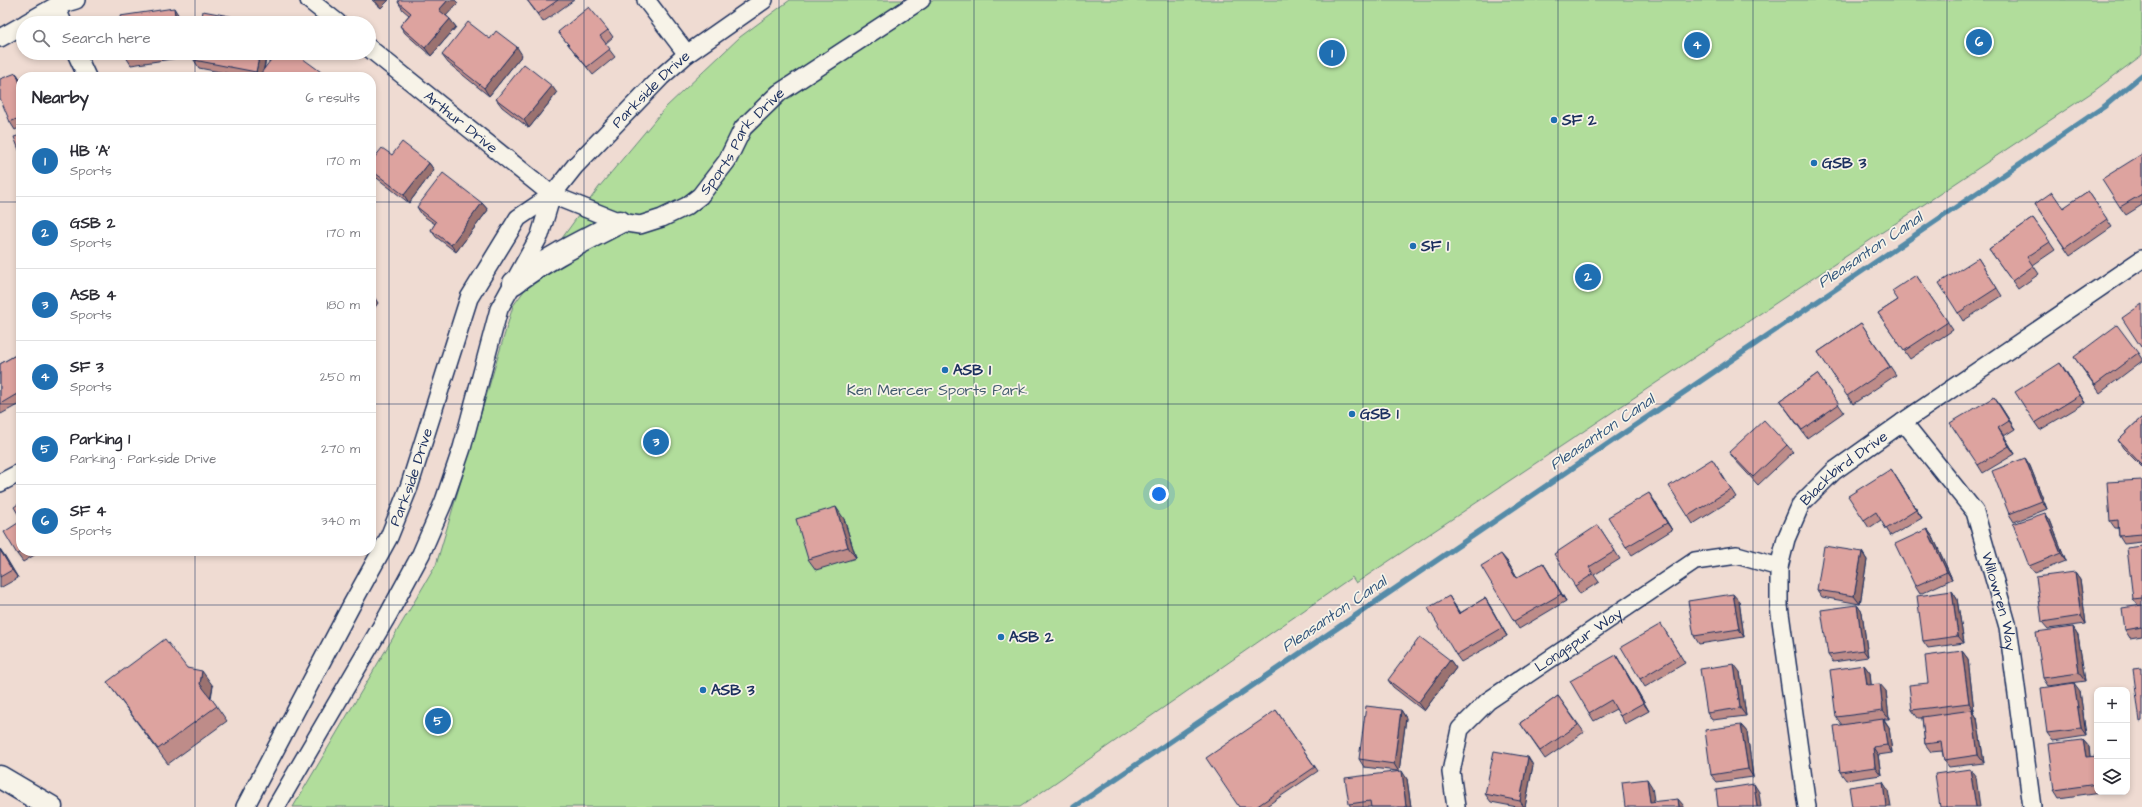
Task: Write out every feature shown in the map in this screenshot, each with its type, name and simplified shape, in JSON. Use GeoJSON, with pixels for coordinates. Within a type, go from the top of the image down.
{"type":"FeatureCollection","features":[{"type":"Feature","properties":{"kind":"street"},"geometry":{"type":"LineString","coordinates":[[38,16],[56,6],[76,0]]}},
{"type":"Feature","properties":{"kind":"street"},"geometry":{"type":"LineString","coordinates":[[309,0],[329,16]]}},
{"type":"Feature","properties":{"kind":"street"},"geometry":{"type":"LineString","coordinates":[[646,0],[687,54]]}},
{"type":"Feature","properties":{"kind":"street","name":"Parkside Drive"},"geometry":{"type":"LineString","coordinates":[[245,807],[351,606],[390,537],[409,487],[470,298],[518,218],[552,195],[581,161],[661,77],[687,54],[764,0]]}},
{"type":"Feature","properties":{"kind":"street","name":"Sports Park Drive"},"geometry":{"type":"LineString","coordinates":[[552,195],[620,222],[640,224],[655,220],[687,206],[696,200],[728,161],[744,128],[779,93],[920,0]]}},
{"type":"Feature","properties":{"kind":"street"},"geometry":{"type":"LineString","coordinates":[[56,6],[60,16]]}},
{"type":"Feature","properties":{"kind":"street"},"geometry":{"type":"LineString","coordinates":[[0,38],[16,29]]}},
{"type":"Feature","properties":{"kind":"street","name":"Arthur Drive"},"geometry":{"type":"LineString","coordinates":[[376,54],[552,195]]}},
{"type":"Feature","properties":{"kind":"street"},"geometry":{"type":"LineString","coordinates":[[79,60],[85,72]]}},
{"type":"Feature","properties":{"kind":"street","name":"Parkside Drive"},"geometry":{"type":"LineString","coordinates":[[276,807],[388,615],[421,554],[444,501],[462,448],[499,309],[540,235],[552,195]]}},
{"type":"Feature","properties":{"kind":"street"},"geometry":{"type":"LineString","coordinates":[[514,283],[539,264],[620,222]]}},
{"type":"Feature","properties":{"kind":"street","name":"Blackbird Drive"},"geometry":{"type":"LineString","coordinates":[[1807,807],[1779,606],[1779,567],[1786,539],[1801,504],[1834,471],[2142,259]]}},
{"type":"Feature","properties":{"kind":"street","name":"Willowren Way"},"geometry":{"type":"LineString","coordinates":[[1904,422],[1975,512],[2008,627],[2032,807]]}},
{"type":"Feature","properties":{"kind":"street"},"geometry":{"type":"LineString","coordinates":[[0,483],[16,475]]}},
{"type":"Feature","properties":{"kind":"street","name":"Longspur Way"},"geometry":{"type":"LineString","coordinates":[[1456,807],[1451,772],[1460,729],[1488,701],[1695,561],[1737,555],[1779,567]]}},
{"type":"Feature","properties":{"kind":"street"},"geometry":{"type":"LineString","coordinates":[[0,776],[51,807]]}},
{"type":"Feature","properties":{"kind":"green space","name":"Ken Mercer Sports Park"},"geometry":{"type":"Polygon","coordinates":[[[790,0],[2142,0],[2142,55],[2094,91],[1356,583],[1352,577],[1020,807],[293,807],[436,565],[513,306],[599,187],[665,108],[740,37],[790,0]]]}},
{"type":"Feature","properties":{"kind":"building"},"geometry":{"type":"Polygon","coordinates":[[[399,0],[448,0],[439,10],[450,19],[425,48],[400,26],[411,13],[398,2],[399,0]]]}},
{"type":"Feature","properties":{"kind":"building"},"geometry":{"type":"Polygon","coordinates":[[[527,0],[558,0],[538,14],[527,0]]]}},
{"type":"Feature","properties":{"kind":"building"},"geometry":{"type":"Polygon","coordinates":[[[589,7],[608,30],[600,36],[610,49],[587,67],[558,32],[589,7]]]}},
{"type":"Feature","properties":{"kind":"building"},"geometry":{"type":"Polygon","coordinates":[[[174,8],[175,16],[120,16],[174,8]]]}},
{"type":"Feature","properties":{"kind":"building"},"geometry":{"type":"Polygon","coordinates":[[[203,11],[229,16],[202,16],[203,11]]]}},
{"type":"Feature","properties":{"kind":"building"},"geometry":{"type":"Polygon","coordinates":[[[468,22],[490,39],[496,31],[517,47],[484,88],[442,55],[468,22]]]}},
{"type":"Feature","properties":{"kind":"building"},"geometry":{"type":"Polygon","coordinates":[[[194,60],[259,60],[256,72],[194,60]]]}},
{"type":"Feature","properties":{"kind":"building"},"geometry":{"type":"Polygon","coordinates":[[[271,60],[305,60],[321,72],[262,72],[271,60]]]}},
{"type":"Feature","properties":{"kind":"building"},"geometry":{"type":"Polygon","coordinates":[[[524,64],[552,86],[524,120],[496,99],[524,64]]]}},
{"type":"Feature","properties":{"kind":"building"},"geometry":{"type":"Polygon","coordinates":[[[16,73],[16,119],[10,122],[0,98],[0,79],[16,73]]]}},
{"type":"Feature","properties":{"kind":"building"},"geometry":{"type":"Polygon","coordinates":[[[402,142],[429,163],[404,195],[376,174],[376,156],[382,148],[392,155],[402,142]]]}},
{"type":"Feature","properties":{"kind":"building"},"geometry":{"type":"Polygon","coordinates":[[[2142,154],[2142,194],[2120,207],[2102,179],[2142,154]]]}},
{"type":"Feature","properties":{"kind":"building"},"geometry":{"type":"Polygon","coordinates":[[[443,173],[482,203],[451,245],[431,230],[436,222],[417,207],[443,173]]]}},
{"type":"Feature","properties":{"kind":"building"},"geometry":{"type":"Polygon","coordinates":[[[2088,191],[2107,219],[2065,248],[2035,204],[2052,192],[2063,208],[2088,191]]]}},
{"type":"Feature","properties":{"kind":"building"},"geometry":{"type":"Polygon","coordinates":[[[2033,218],[2050,242],[2027,257],[2033,266],[2012,281],[1989,249],[2033,218]]]}},
{"type":"Feature","properties":{"kind":"building"},"geometry":{"type":"Polygon","coordinates":[[[1978,258],[1997,288],[1958,313],[1939,283],[1978,258]]]}},
{"type":"Feature","properties":{"kind":"building"},"geometry":{"type":"Polygon","coordinates":[[[1916,275],[1948,322],[1904,351],[1878,313],[1898,300],[1892,291],[1916,275]]]}},
{"type":"Feature","properties":{"kind":"building"},"geometry":{"type":"Polygon","coordinates":[[[2142,304],[2142,346],[2141,347],[2122,318],[2142,304]]]}},
{"type":"Feature","properties":{"kind":"building"},"geometry":{"type":"Polygon","coordinates":[[[1861,323],[1890,367],[1847,396],[1818,352],[1861,323]]]}},
{"type":"Feature","properties":{"kind":"building"},"geometry":{"type":"Polygon","coordinates":[[[2117,325],[2138,353],[2095,385],[2074,357],[2117,325]]]}},
{"type":"Feature","properties":{"kind":"building"},"geometry":{"type":"Polygon","coordinates":[[[16,355],[16,395],[0,404],[0,364],[16,355]]]}},
{"type":"Feature","properties":{"kind":"building"},"geometry":{"type":"Polygon","coordinates":[[[2060,363],[2080,395],[2035,423],[2015,392],[2060,363]]]}},
{"type":"Feature","properties":{"kind":"building"},"geometry":{"type":"Polygon","coordinates":[[[1817,374],[1839,404],[1802,430],[1780,401],[1817,374]]]}},
{"type":"Feature","properties":{"kind":"building"},"geometry":{"type":"Polygon","coordinates":[[[1994,397],[2009,421],[1998,428],[2009,446],[1978,465],[1950,423],[1994,397]]]}},
{"type":"Feature","properties":{"kind":"building"},"geometry":{"type":"Polygon","coordinates":[[[2142,417],[2142,465],[2118,440],[2142,417]]]}},
{"type":"Feature","properties":{"kind":"building"},"geometry":{"type":"Polygon","coordinates":[[[1764,420],[1787,445],[1753,477],[1729,452],[1764,420]]]}},
{"type":"Feature","properties":{"kind":"building"},"geometry":{"type":"Polygon","coordinates":[[[2025,458],[2042,501],[2009,514],[1992,471],[2025,458]]]}},
{"type":"Feature","properties":{"kind":"building"},"geometry":{"type":"Polygon","coordinates":[[[1712,459],[1731,489],[1688,516],[1669,486],[1712,459]]]}},
{"type":"Feature","properties":{"kind":"building"},"geometry":{"type":"Polygon","coordinates":[[[1891,469],[1916,510],[1886,529],[1876,512],[1864,520],[1848,496],[1891,469]]]}},
{"type":"Feature","properties":{"kind":"building"},"geometry":{"type":"Polygon","coordinates":[[[2142,480],[2142,534],[2119,536],[2118,520],[2110,521],[2107,482],[2142,480]]]}},
{"type":"Feature","properties":{"kind":"building"},"geometry":{"type":"Polygon","coordinates":[[[1649,493],[1667,523],[1626,547],[1608,517],[1649,493]]]}},
{"type":"Feature","properties":{"kind":"building"},"geometry":{"type":"Polygon","coordinates":[[[836,507],[848,547],[808,559],[796,519],[836,507]]]}},
{"type":"Feature","properties":{"kind":"building"},"geometry":{"type":"Polygon","coordinates":[[[2045,513],[2061,553],[2029,566],[2013,524],[2045,513]]]}},
{"type":"Feature","properties":{"kind":"building"},"geometry":{"type":"Polygon","coordinates":[[[16,524],[16,552],[4,532],[16,524]]]}},
{"type":"Feature","properties":{"kind":"building"},"geometry":{"type":"Polygon","coordinates":[[[1598,525],[1615,551],[1589,567],[1593,574],[1575,586],[1554,554],[1598,525]]]}},
{"type":"Feature","properties":{"kind":"building"},"geometry":{"type":"Polygon","coordinates":[[[1927,529],[1947,572],[1915,586],[1895,544],[1927,529]]]}},
{"type":"Feature","properties":{"kind":"building"},"geometry":{"type":"Polygon","coordinates":[[[1824,546],[1862,552],[1854,596],[1817,590],[1824,546]]]}},
{"type":"Feature","properties":{"kind":"building"},"geometry":{"type":"Polygon","coordinates":[[[2142,546],[2142,598],[2133,599],[2127,548],[2142,546]]]}},
{"type":"Feature","properties":{"kind":"building"},"geometry":{"type":"Polygon","coordinates":[[[0,550],[12,570],[0,577],[0,550]]]}},
{"type":"Feature","properties":{"kind":"building"},"geometry":{"type":"Polygon","coordinates":[[[1501,554],[1516,578],[1543,563],[1561,594],[1514,621],[1481,566],[1501,554]]]}},
{"type":"Feature","properties":{"kind":"building"},"geometry":{"type":"Polygon","coordinates":[[[2075,572],[2081,616],[2042,622],[2036,577],[2075,572]]]}},
{"type":"Feature","properties":{"kind":"building"},"geometry":{"type":"Polygon","coordinates":[[[1952,591],[1958,636],[1923,641],[1917,596],[1952,591]]]}},
{"type":"Feature","properties":{"kind":"building"},"geometry":{"type":"Polygon","coordinates":[[[1733,594],[1739,629],[1694,636],[1688,601],[1733,594]]]}},
{"type":"Feature","properties":{"kind":"building"},"geometry":{"type":"Polygon","coordinates":[[[1449,596],[1459,614],[1485,598],[1502,628],[1456,655],[1428,608],[1449,596]]]}},
{"type":"Feature","properties":{"kind":"building"},"geometry":{"type":"Polygon","coordinates":[[[1857,605],[1863,650],[1828,655],[1821,610],[1857,605]]]}},
{"type":"Feature","properties":{"kind":"building"},"geometry":{"type":"Polygon","coordinates":[[[2142,605],[2142,627],[2125,630],[2122,608],[2142,605]]]}},
{"type":"Feature","properties":{"kind":"building"},"geometry":{"type":"Polygon","coordinates":[[[1661,624],[1680,655],[1640,679],[1621,647],[1661,624]]]}},
{"type":"Feature","properties":{"kind":"building"},"geometry":{"type":"Polygon","coordinates":[[[2073,627],[2079,673],[2043,678],[2036,632],[2073,627]]]}},
{"type":"Feature","properties":{"kind":"building"},"geometry":{"type":"Polygon","coordinates":[[[1420,637],[1450,660],[1418,703],[1388,680],[1420,637]]]}},
{"type":"Feature","properties":{"kind":"building"},"geometry":{"type":"Polygon","coordinates":[[[165,639],[187,668],[202,671],[200,684],[217,706],[158,749],[107,682],[165,639]]]}},
{"type":"Feature","properties":{"kind":"building"},"geometry":{"type":"Polygon","coordinates":[[[1962,651],[1969,703],[1912,710],[1909,685],[1928,683],[1925,656],[1962,651]]]}},
{"type":"Feature","properties":{"kind":"building"},"geometry":{"type":"Polygon","coordinates":[[[1616,655],[1643,703],[1620,716],[1611,700],[1589,713],[1570,681],[1616,655]]]}},
{"type":"Feature","properties":{"kind":"building"},"geometry":{"type":"Polygon","coordinates":[[[1734,664],[1740,708],[1707,713],[1700,669],[1734,664]]]}},
{"type":"Feature","properties":{"kind":"building"},"geometry":{"type":"Polygon","coordinates":[[[1864,665],[1867,685],[1880,684],[1883,711],[1836,717],[1830,670],[1864,665]]]}},
{"type":"Feature","properties":{"kind":"building"},"geometry":{"type":"Polygon","coordinates":[[[2142,668],[2142,721],[2140,722],[2133,669],[2142,668]]]}},
{"type":"Feature","properties":{"kind":"building"},"geometry":{"type":"Polygon","coordinates":[[[2074,683],[2081,729],[2047,733],[2041,688],[2074,683]]]}},
{"type":"Feature","properties":{"kind":"building"},"geometry":{"type":"Polygon","coordinates":[[[1558,696],[1578,725],[1540,751],[1520,723],[1558,696]]]}},
{"type":"Feature","properties":{"kind":"building"},"geometry":{"type":"Polygon","coordinates":[[[1366,706],[1401,710],[1394,764],[1359,759],[1366,706]]]}},
{"type":"Feature","properties":{"kind":"building"},"geometry":{"type":"Polygon","coordinates":[[[1276,710],[1315,767],[1256,807],[1239,807],[1206,758],[1276,710]]]}},
{"type":"Feature","properties":{"kind":"building"},"geometry":{"type":"Polygon","coordinates":[[[1972,710],[1978,755],[1944,760],[1941,742],[1925,744],[1922,717],[1972,710]]]}},
{"type":"Feature","properties":{"kind":"building"},"geometry":{"type":"Polygon","coordinates":[[[1883,719],[1887,745],[1873,747],[1875,767],[1840,772],[1834,726],[1883,719]]]}},
{"type":"Feature","properties":{"kind":"building"},"geometry":{"type":"Polygon","coordinates":[[[1741,725],[1748,769],[1711,775],[1705,730],[1741,725]]]}},
{"type":"Feature","properties":{"kind":"building"},"geometry":{"type":"Polygon","coordinates":[[[2083,740],[2086,757],[2094,756],[2094,784],[2054,790],[2048,744],[2083,740]]]}},
{"type":"Feature","properties":{"kind":"building"},"geometry":{"type":"Polygon","coordinates":[[[1494,751],[1528,757],[1520,801],[1485,794],[1494,751]]]}},
{"type":"Feature","properties":{"kind":"building"},"geometry":{"type":"Polygon","coordinates":[[[1970,769],[1976,807],[1940,807],[1935,774],[1970,769]]]}},
{"type":"Feature","properties":{"kind":"building"},"geometry":{"type":"Polygon","coordinates":[[[1402,771],[1406,807],[1371,807],[1370,801],[1349,804],[1345,778],[1402,771]]]}},
{"type":"Feature","properties":{"kind":"building"},"geometry":{"type":"Polygon","coordinates":[[[1647,779],[1650,802],[1678,799],[1679,807],[1625,807],[1622,782],[1647,779]]]}},
{"type":"Feature","properties":{"kind":"building"},"geometry":{"type":"Polygon","coordinates":[[[1883,782],[1886,807],[1852,807],[1849,787],[1883,782]]]}},
{"type":"Feature","properties":{"kind":"building"},"geometry":{"type":"Polygon","coordinates":[[[1754,784],[1757,807],[1718,807],[1716,790],[1754,784]]]}},
{"type":"Feature","properties":{"kind":"waterway","name":"Pleasanton Canal"},"geometry":{"type":"LineString","coordinates":[[1074,807],[2105,106],[2142,75]]}},
{"type":"Feature","properties":{"kind":"place","name":"SF 4"},"geometry":{"type":"Point","coordinates":[1979,42]}},
{"type":"Feature","properties":{"kind":"place","name":"SF 3"},"geometry":{"type":"Point","coordinates":[1697,45]}},
{"type":"Feature","properties":{"kind":"place","name":"HB 'A'"},"geometry":{"type":"Point","coordinates":[1332,53]}},
{"type":"Feature","properties":{"kind":"place","name":"SF 2"},"geometry":{"type":"Point","coordinates":[1554,120]}},
{"type":"Feature","properties":{"kind":"place","name":"GSB 3"},"geometry":{"type":"Point","coordinates":[1814,163]}},
{"type":"Feature","properties":{"kind":"place","name":"SF 1"},"geometry":{"type":"Point","coordinates":[1413,246]}},
{"type":"Feature","properties":{"kind":"place","name":"GSB 2"},"geometry":{"type":"Point","coordinates":[1588,277]}},
{"type":"Feature","properties":{"kind":"place","name":"ASB 1"},"geometry":{"type":"Point","coordinates":[945,370]}},
{"type":"Feature","properties":{"kind":"place","name":"GSB 1"},"geometry":{"type":"Point","coordinates":[1352,414]}},
{"type":"Feature","properties":{"kind":"place","name":"ASB 4"},"geometry":{"type":"Point","coordinates":[656,442]}},
{"type":"Feature","properties":{"kind":"place","name":"ASB 2"},"geometry":{"type":"Point","coordinates":[1001,637]}},
{"type":"Feature","properties":{"kind":"place","name":"ASB 3"},"geometry":{"type":"Point","coordinates":[703,690]}},
{"type":"Feature","properties":{"kind":"place","name":"Parking 1"},"geometry":{"type":"Point","coordinates":[438,721]}}]}
